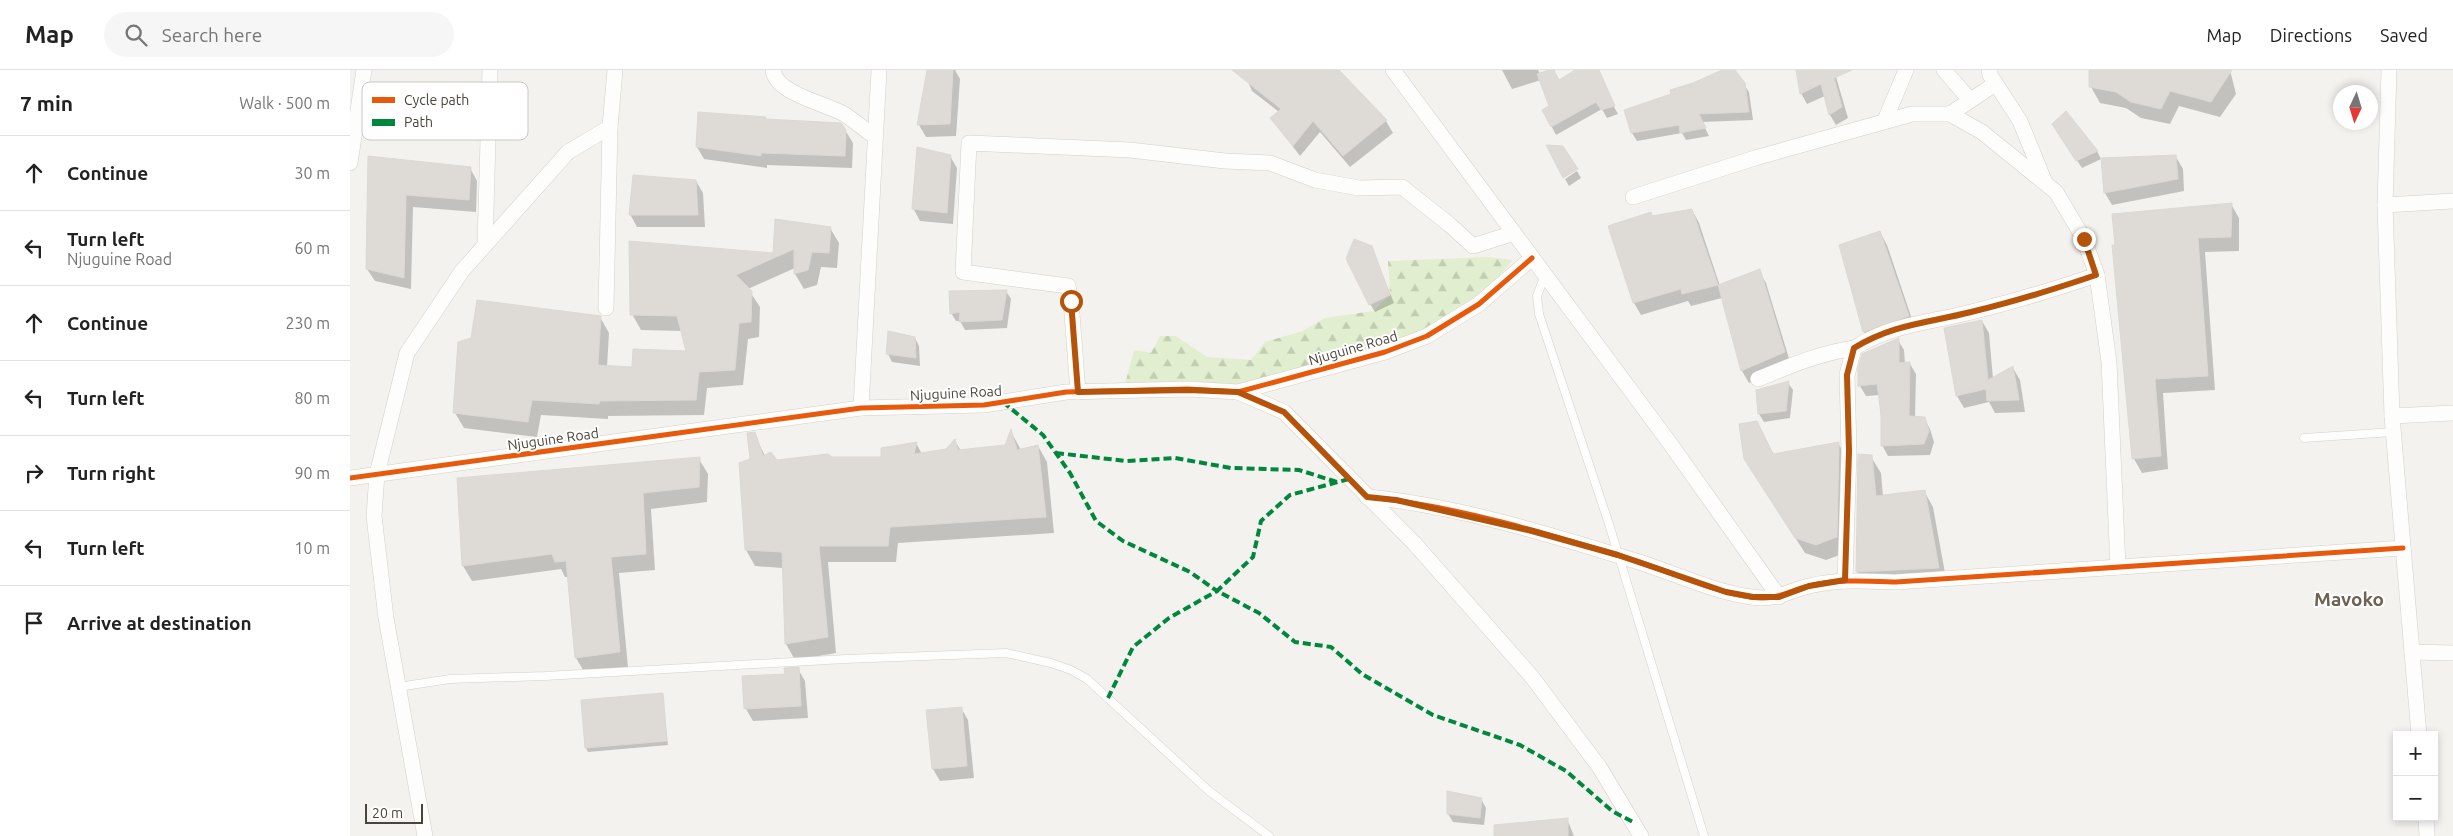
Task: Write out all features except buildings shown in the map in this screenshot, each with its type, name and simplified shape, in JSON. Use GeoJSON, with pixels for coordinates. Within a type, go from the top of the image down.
{"type":"FeatureCollection","features":[{"type":"Feature","properties":{"kind":"street"},"geometry":{"type":"LineString","coordinates":[[606,308],[610,127],[615,70]]}},
{"type":"Feature","properties":{"kind":"street"},"geometry":{"type":"LineString","coordinates":[[773,70],[778,83],[843,114],[875,138]]}},
{"type":"Feature","properties":{"kind":"street"},"geometry":{"type":"LineString","coordinates":[[861,408],[879,70]]}},
{"type":"Feature","properties":{"kind":"street"},"geometry":{"type":"LineString","coordinates":[[1392,70],[1670,442],[1779,597]]}},
{"type":"Feature","properties":{"kind":"street"},"geometry":{"type":"LineString","coordinates":[[1885,120],[1906,70]]}},
{"type":"Feature","properties":{"kind":"street"},"geometry":{"type":"LineString","coordinates":[[1944,70],[1970,100]]}},
{"type":"Feature","properties":{"kind":"street"},"geometry":{"type":"LineString","coordinates":[[2389,70],[2385,204],[2392,416],[2419,731]]}},
{"type":"Feature","properties":{"kind":"street"},"geometry":{"type":"LineString","coordinates":[[1950,114],[1970,100],[1992,77],[2020,121],[2046,183]]}},
{"type":"Feature","properties":{"kind":"street"},"geometry":{"type":"LineString","coordinates":[[350,163],[362,83]]}},
{"type":"Feature","properties":{"kind":"street"},"geometry":{"type":"LineString","coordinates":[[1633,196],[1755,158],[1885,120],[1912,114],[1950,114],[1982,132],[2056,192],[2084,239],[2096,275],[2109,362],[2118,567]]}},
{"type":"Feature","properties":{"kind":"street"},"geometry":{"type":"LineString","coordinates":[[425,836],[386,618],[374,516],[377,474],[407,353],[462,271],[568,152],[610,127]]}},
{"type":"Feature","properties":{"kind":"street"},"geometry":{"type":"LineString","coordinates":[[485,245],[488,140]]}},
{"type":"Feature","properties":{"kind":"street"},"geometry":{"type":"LineString","coordinates":[[1078,392],[1071,301],[1068,286],[963,272],[969,143],[1130,150],[1270,164],[1315,180],[1359,188],[1402,187],[1473,246],[1514,233]]}},
{"type":"Feature","properties":{"kind":"street"},"geometry":{"type":"LineString","coordinates":[[2385,204],[2453,201]]}},
{"type":"Feature","properties":{"kind":"street","name":"Njuguine Road"},"geometry":{"type":"LineString","coordinates":[[350,478],[861,408],[984,405],[1066,392],[1188,390],[1238,392],[1385,352],[1427,336],[1479,304],[1532,258]]}},
{"type":"Feature","properties":{"kind":"street"},"geometry":{"type":"LineString","coordinates":[[1758,379],[1833,351],[1854,348],[1892,329],[1971,312],[2096,275]]}},
{"type":"Feature","properties":{"kind":"street"},"geometry":{"type":"LineString","coordinates":[[1845,580],[1849,451],[1847,375],[1854,348]]}},
{"type":"Feature","properties":{"kind":"street"},"geometry":{"type":"LineString","coordinates":[[1238,392],[1284,412],[1414,543],[1532,677],[1600,768],[1641,836]]}},
{"type":"Feature","properties":{"kind":"street"},"geometry":{"type":"LineString","coordinates":[[2392,416],[2453,413]]}},
{"type":"Feature","properties":{"kind":"street"},"geometry":{"type":"LineString","coordinates":[[1367,497],[1396,500],[1454,512],[1618,555],[1726,592],[1753,597],[1779,597],[1809,586],[1845,580],[1896,582],[2403,548]]}},
{"type":"Feature","properties":{"kind":"street"},"geometry":{"type":"LineString","coordinates":[[2412,652],[2453,653]]}},
{"type":"Feature","properties":{"kind":"street"},"geometry":{"type":"LineString","coordinates":[[2426,821],[2427,836]]}},
{"type":"Feature","properties":{"kind":"lane"},"geometry":{"type":"LineString","coordinates":[[1545,275],[1537,296],[1539,314],[1567,393],[1704,836]]}},
{"type":"Feature","properties":{"kind":"lane"},"geometry":{"type":"LineString","coordinates":[[2304,438],[2393,432]]}},
{"type":"Feature","properties":{"kind":"lane"},"geometry":{"type":"LineString","coordinates":[[398,687],[450,679],[545,676],[845,659],[1006,653],[1071,670],[1087,679],[1209,791],[1269,836]]}},
{"type":"Feature","properties":{"kind":"green space"},"geometry":{"type":"Polygon","coordinates":[[[1489,257],[1512,260],[1479,304],[1427,336],[1238,392],[1123,392],[1134,350],[1151,353],[1160,336],[1176,336],[1207,357],[1251,360],[1265,342],[1303,331],[1325,318],[1373,311],[1390,295],[1388,261],[1489,257]]]}},
{"type":"Feature","properties":{"kind":"marked path"},"geometry":{"type":"LineString","coordinates":[[1003,402],[1043,435],[1070,473],[1096,521],[1123,541],[1190,572],[1217,591],[1169,618],[1133,647],[1108,698]]}},
{"type":"Feature","properties":{"kind":"marked path"},"geometry":{"type":"LineString","coordinates":[[1056,453],[1126,461],[1175,458],[1231,468],[1299,470],[1337,482]]}},
{"type":"Feature","properties":{"kind":"marked path"},"geometry":{"type":"LineString","coordinates":[[1349,479],[1290,495],[1261,521],[1253,557],[1217,591],[1259,613],[1295,642],[1331,647],[1362,674],[1433,715],[1520,745],[1566,771],[1612,811],[1633,822]]}},
{"type":"Feature","properties":{"kind":"cycle path"},"geometry":{"type":"LineString","coordinates":[[350,478],[861,408],[984,405],[1066,392],[1188,389],[1238,392],[1385,352],[1427,336],[1479,304],[1532,258]]}},
{"type":"Feature","properties":{"kind":"cycle path"},"geometry":{"type":"LineString","coordinates":[[1367,497],[1434,507],[1503,522],[1636,561],[1721,591],[1760,598],[1775,597],[1801,588],[1842,581],[1896,582],[2403,548]]}},
{"type":"Feature","properties":{"kind":"district","name":"Mavoko"},"geometry":{"type":"Point","coordinates":[2349,599]}},
{"type":"Feature","properties":{"kind":"route"},"geometry":{"type":"LineString","coordinates":[[1071,301],[1078,392],[1188,390],[1238,392],[1284,412],[1367,497],[1396,500],[1532,531],[1596,548],[1726,592],[1753,597],[1779,597],[1809,586],[1845,580],[1845,527],[1849,451],[1847,375],[1854,348],[1892,329],[1971,312],[2096,275],[2084,239]]}}]}
